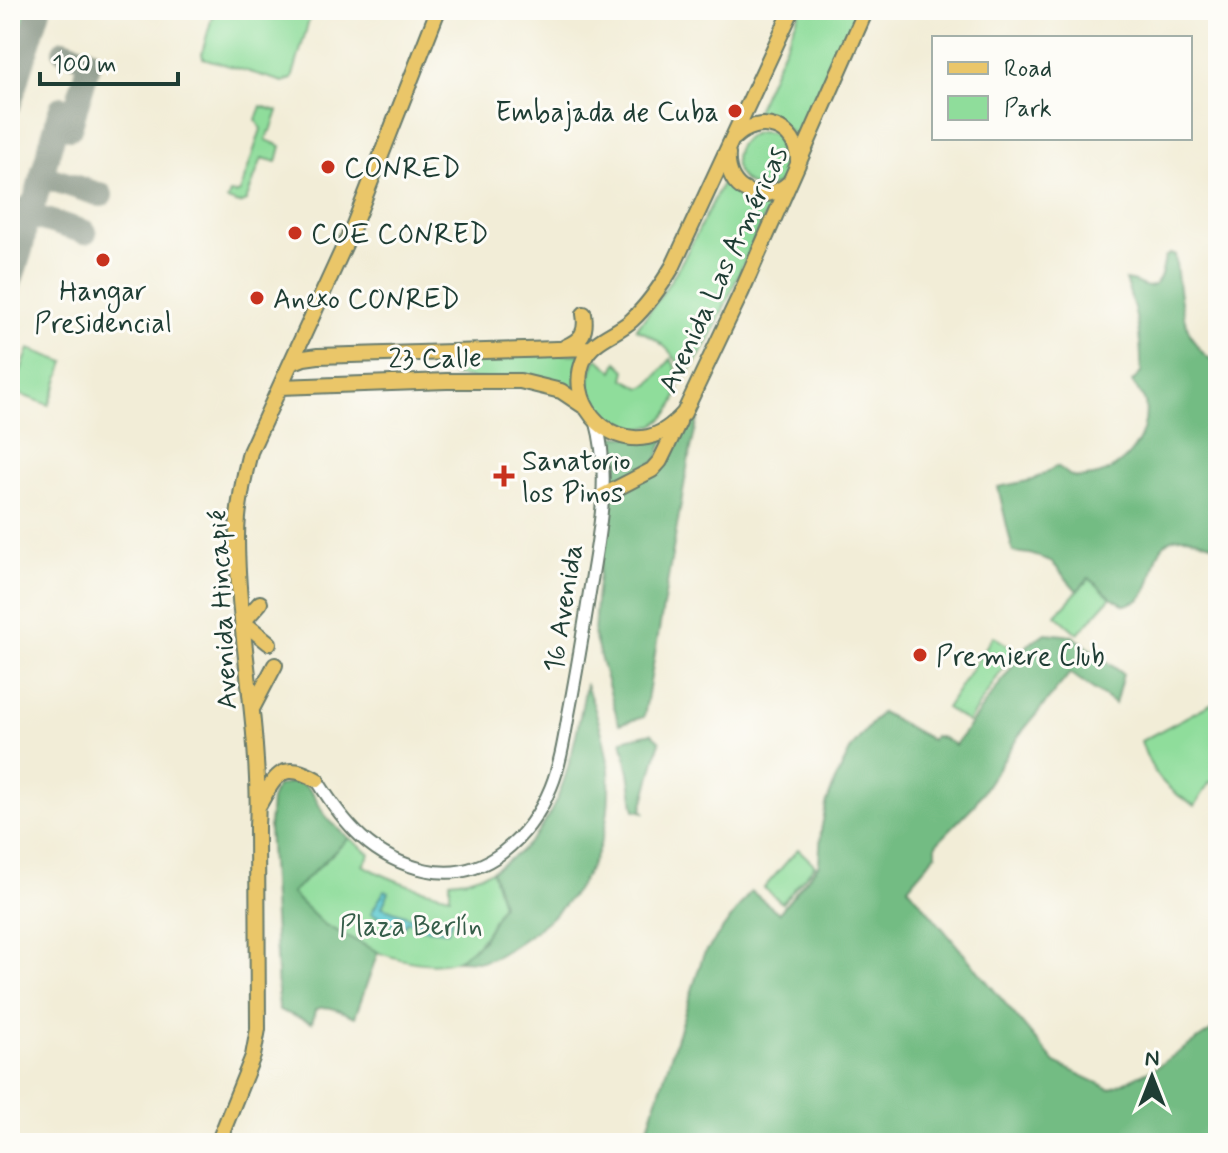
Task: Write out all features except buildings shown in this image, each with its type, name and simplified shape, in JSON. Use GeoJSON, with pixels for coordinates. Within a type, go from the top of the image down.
{"type":"FeatureCollection","features":[{"type":"Feature","properties":{"kind":"main road","name":"Avenida Hincapié"},"geometry":{"type":"LineString","coordinates":[[218,1143],[253,1056],[258,1029],[259,805],[237,536],[241,489],[250,452],[353,227],[438,10]]}},
{"type":"Feature","properties":{"kind":"main road","name":"Avenida Las Américas"},"geometry":{"type":"LineString","coordinates":[[792,10],[673,266],[654,297],[630,322],[590,348],[584,360],[580,374],[581,394],[596,421],[607,430],[634,438],[649,437],[674,424],[684,413],[718,344],[866,10]]}},
{"type":"Feature","properties":{"kind":"main road"},"geometry":{"type":"LineString","coordinates":[[791,182],[771,194],[749,193],[739,187],[728,168],[731,143],[747,128],[770,125],[779,128],[794,144],[798,155],[797,167]]}},
{"type":"Feature","properties":{"kind":"main road"},"geometry":{"type":"LineString","coordinates":[[560,349],[582,337],[586,326],[584,314]]}},
{"type":"Feature","properties":{"kind":"main road"},"geometry":{"type":"LineString","coordinates":[[304,334],[309,347],[318,356]]}},
{"type":"Feature","properties":{"kind":"main road","name":"23 Calle"},"geometry":{"type":"LineString","coordinates":[[291,363],[318,356],[590,348]]}},
{"type":"Feature","properties":{"kind":"main road"},"geometry":{"type":"LineString","coordinates":[[446,352],[447,381]]}},
{"type":"Feature","properties":{"kind":"main road","name":"23 Calle"},"geometry":{"type":"LineString","coordinates":[[280,387],[520,381],[561,391],[586,407]]}},
{"type":"Feature","properties":{"kind":"main road"},"geometry":{"type":"LineString","coordinates":[[602,496],[656,466],[684,413]]}},
{"type":"Feature","properties":{"kind":"main road"},"geometry":{"type":"LineString","coordinates":[[260,603],[243,622],[269,643]]}},
{"type":"Feature","properties":{"kind":"main road"},"geometry":{"type":"LineString","coordinates":[[252,708],[275,665]]}},
{"type":"Feature","properties":{"kind":"main road"},"geometry":{"type":"LineString","coordinates":[[259,805],[277,776],[285,772],[297,770],[317,780]]}},
{"type":"Feature","properties":{"kind":"street","name":"16 Avenida"},"geometry":{"type":"LineString","coordinates":[[317,780],[341,817],[362,839],[406,865],[436,873],[478,868],[508,849],[522,835],[551,787],[561,754],[581,648],[602,496],[601,438],[596,421]]}},
{"type":"Feature","properties":{"kind":"green space"},"geometry":{"type":"Polygon","coordinates":[[[10,10],[29,10],[10,70],[10,10]]]}},
{"type":"Feature","properties":{"kind":"green space"},"geometry":{"type":"Polygon","coordinates":[[[214,10],[312,10],[292,79],[283,82],[203,58],[214,10]]]}},
{"type":"Feature","properties":{"kind":"green space"},"geometry":{"type":"Polygon","coordinates":[[[801,10],[857,10],[799,140],[773,120],[752,120],[801,10]]]}},
{"type":"Feature","properties":{"kind":"green space"},"geometry":{"type":"Polygon","coordinates":[[[261,106],[278,111],[266,140],[281,146],[277,162],[262,158],[246,201],[239,204],[227,200],[230,193],[240,192],[261,129],[256,120],[261,106]]]}},
{"type":"Feature","properties":{"kind":"green space"},"geometry":{"type":"Polygon","coordinates":[[[763,132],[783,140],[791,160],[783,180],[763,188],[743,180],[735,160],[743,140],[763,132]]]}},
{"type":"Feature","properties":{"kind":"green space"},"geometry":{"type":"Polygon","coordinates":[[[725,177],[751,198],[772,200],[710,339],[686,377],[666,347],[636,329],[674,274],[725,177]]]}},
{"type":"Feature","properties":{"kind":"green space"},"geometry":{"type":"Polygon","coordinates":[[[1175,254],[1180,300],[1189,331],[1205,355],[1218,363],[1218,546],[1190,538],[1170,540],[1158,554],[1144,595],[1125,605],[1089,578],[1077,591],[1051,561],[1013,552],[998,487],[1033,480],[1057,466],[1074,477],[1098,475],[1110,470],[1130,453],[1138,442],[1146,417],[1144,400],[1132,382],[1141,373],[1140,349],[1135,314],[1125,280],[1144,286],[1154,285],[1160,277],[1165,257],[1175,254]]]}},
{"type":"Feature","properties":{"kind":"green space"},"geometry":{"type":"Polygon","coordinates":[[[29,349],[65,362],[49,405],[13,392],[29,349]]]}},
{"type":"Feature","properties":{"kind":"green space"},"geometry":{"type":"Polygon","coordinates":[[[580,354],[575,392],[453,376],[453,357],[580,354]]]}},
{"type":"Feature","properties":{"kind":"green space"},"geometry":{"type":"Polygon","coordinates":[[[597,358],[613,371],[617,362],[626,370],[624,379],[641,388],[649,385],[671,359],[676,369],[678,390],[664,418],[648,427],[631,429],[615,424],[601,414],[592,400],[590,381],[597,358]]]}},
{"type":"Feature","properties":{"kind":"green space"},"geometry":{"type":"Polygon","coordinates":[[[688,417],[698,419],[644,717],[619,724],[594,635],[608,496],[654,473],[688,417]]]}},
{"type":"Feature","properties":{"kind":"green space"},"geometry":{"type":"Polygon","coordinates":[[[607,436],[665,437],[657,460],[609,489],[607,436]]]}},
{"type":"Feature","properties":{"kind":"green space"},"geometry":{"type":"Polygon","coordinates":[[[1089,578],[1111,597],[1078,634],[1056,615],[1089,578]]]}},
{"type":"Feature","properties":{"kind":"green space"},"geometry":{"type":"Polygon","coordinates":[[[1045,633],[1073,636],[1123,674],[1115,704],[1070,673],[1020,734],[974,805],[936,844],[936,854],[908,887],[1055,1063],[1110,1089],[1155,1068],[1218,1026],[1218,1143],[643,1143],[703,956],[751,891],[779,913],[819,864],[826,805],[852,747],[881,712],[932,740],[934,736],[955,745],[1028,645],[1045,633]]]}},
{"type":"Feature","properties":{"kind":"green space"},"geometry":{"type":"Polygon","coordinates":[[[993,636],[1015,650],[968,722],[946,708],[993,636]]]}},
{"type":"Feature","properties":{"kind":"green space"},"geometry":{"type":"Polygon","coordinates":[[[586,685],[602,733],[609,774],[608,813],[598,850],[581,884],[541,926],[489,959],[458,960],[482,941],[502,904],[492,871],[515,856],[534,837],[557,798],[572,753],[586,685]]]}},
{"type":"Feature","properties":{"kind":"green space"},"geometry":{"type":"Polygon","coordinates":[[[1216,701],[1218,783],[1210,782],[1195,806],[1160,780],[1149,763],[1141,741],[1216,701]]]}},
{"type":"Feature","properties":{"kind":"green space"},"geometry":{"type":"Polygon","coordinates":[[[651,733],[660,741],[642,809],[644,812],[635,810],[622,740],[651,733]]]}},
{"type":"Feature","properties":{"kind":"green space"},"geometry":{"type":"Polygon","coordinates":[[[292,782],[309,789],[324,814],[349,838],[291,893],[323,924],[378,952],[355,1017],[325,1007],[315,1010],[312,1023],[279,1010],[269,827],[271,800],[276,787],[292,782]]]}},
{"type":"Feature","properties":{"kind":"green space","name":"Plaza Berlín"},"geometry":{"type":"Polygon","coordinates":[[[349,838],[370,854],[363,865],[405,884],[450,896],[450,881],[492,871],[502,904],[485,934],[462,957],[429,963],[369,949],[322,923],[291,893],[349,838]]]}},
{"type":"Feature","properties":{"kind":"green space"},"geometry":{"type":"Polygon","coordinates":[[[798,849],[815,865],[782,903],[764,888],[798,849]]]}},
{"type":"Feature","properties":{"kind":"water"},"geometry":{"type":"Polygon","coordinates":[[[385,890],[389,892],[382,907],[437,923],[438,916],[452,918],[448,931],[417,928],[417,924],[407,921],[402,930],[371,913],[385,890]]]}},
{"type":"Feature","properties":{"kind":"taxiway"},"geometry":{"type":"LineString","coordinates":[[10,103],[39,10]]}},
{"type":"Feature","properties":{"kind":"taxiway"},"geometry":{"type":"LineString","coordinates":[[64,51],[90,60],[70,128]]}},
{"type":"Feature","properties":{"kind":"taxiway"},"geometry":{"type":"LineString","coordinates":[[10,283],[24,237],[20,212],[35,200],[61,108],[75,112]]}},
{"type":"Feature","properties":{"kind":"taxiway"},"geometry":{"type":"LineString","coordinates":[[43,170],[48,178],[101,195]]}},
{"type":"Feature","properties":{"kind":"taxiway"},"geometry":{"type":"LineString","coordinates":[[12,210],[85,232]]}},
{"type":"Feature","properties":{"kind":"place","name":"Embajada de Cuba"},"geometry":{"type":"Point","coordinates":[735,111]}},
{"type":"Feature","properties":{"kind":"place","name":"CONRED"},"geometry":{"type":"Point","coordinates":[328,167]}},
{"type":"Feature","properties":{"kind":"place","name":"COE CONRED"},"geometry":{"type":"Point","coordinates":[295,233]}},
{"type":"Feature","properties":{"kind":"place","name":"Hangar Presidencial"},"geometry":{"type":"Point","coordinates":[103,260]}},
{"type":"Feature","properties":{"kind":"place","name":"Anexo CONRED"},"geometry":{"type":"Point","coordinates":[257,298]}},
{"type":"Feature","properties":{"kind":"place","name":"Sanatorio los Pinos"},"geometry":{"type":"Point","coordinates":[504,476]}},
{"type":"Feature","properties":{"kind":"place","name":"Premiere Club"},"geometry":{"type":"Point","coordinates":[920,655]}}]}
